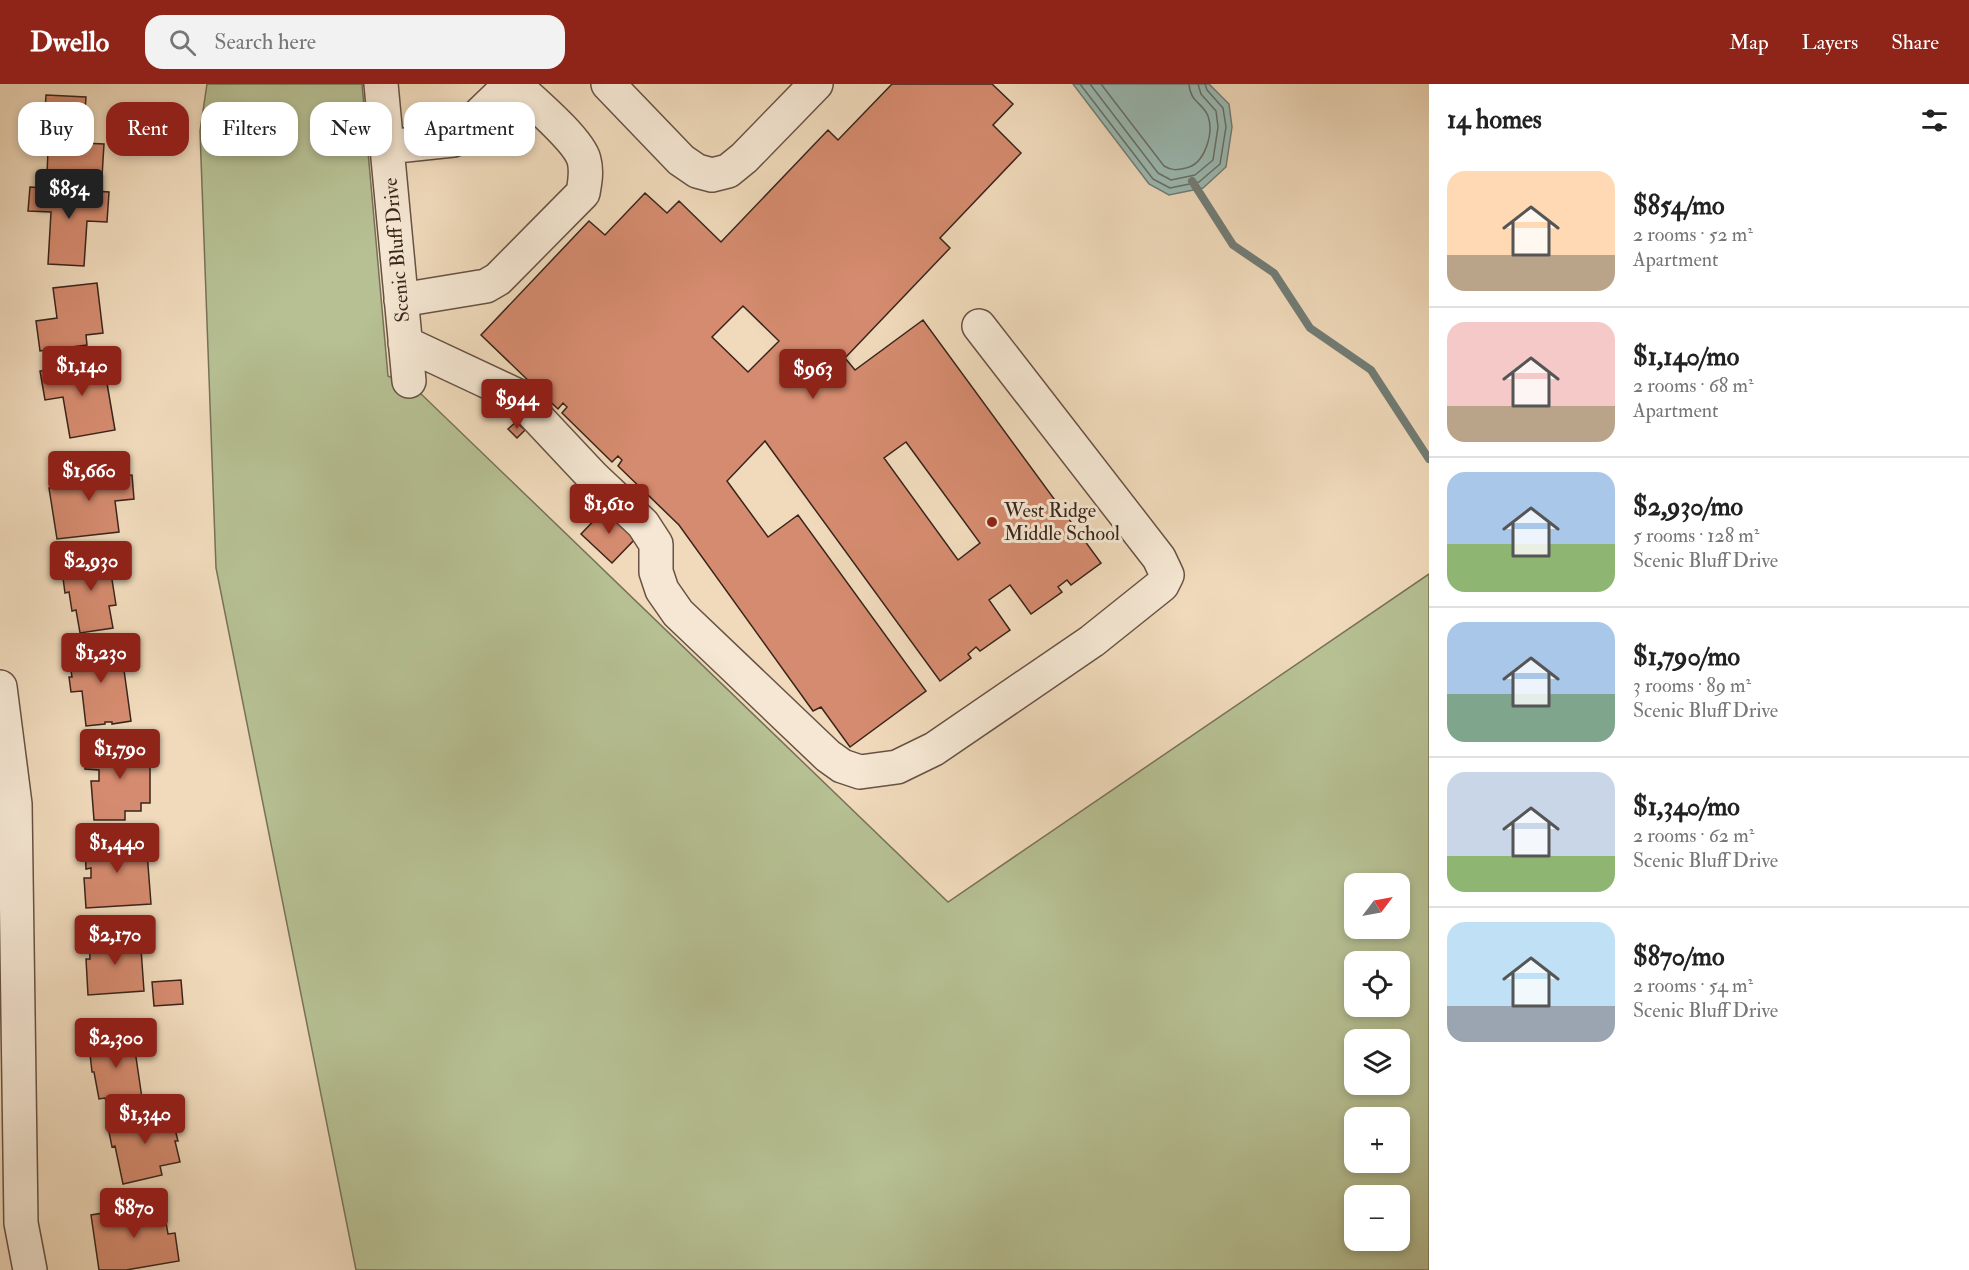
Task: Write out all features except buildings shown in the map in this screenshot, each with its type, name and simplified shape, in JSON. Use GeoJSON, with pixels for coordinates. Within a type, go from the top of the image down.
{"type":"FeatureCollection","features":[{"type":"Feature","properties":{"kind":"street","name":"Scenic Bluff Drive"},"geometry":{"type":"LineString","coordinates":[[381,84],[383,102]]}},
{"type":"Feature","properties":{"kind":"street"},"geometry":{"type":"LineString","coordinates":[[392,146],[453,140],[513,84],[575,143],[584,159],[586,176],[583,193],[498,279],[468,290],[401,300]]}},
{"type":"Feature","properties":{"kind":"street"},"geometry":{"type":"LineString","coordinates":[[608,84],[681,160],[697,171],[712,175],[728,171],[744,158],[816,84]]}},
{"type":"Feature","properties":{"kind":"street","name":"Scenic Bluff Drive"},"geometry":{"type":"LineString","coordinates":[[388,156],[409,381]]}},
{"type":"Feature","properties":{"kind":"street"},"geometry":{"type":"LineString","coordinates":[[405,343],[516,395],[593,477],[643,524],[656,544],[656,572],[662,590],[678,613],[828,756],[842,766],[860,772],[897,766],[934,750],[1092,641],[1162,585],[1167,575],[1159,558],[978,326]]}},
{"type":"Feature","properties":{"kind":"street"},"geometry":{"type":"LineString","coordinates":[[0,687],[15,804],[21,1223],[30,1270]]}},
{"type":"Feature","properties":{"kind":"green space"},"geometry":{"type":"Polygon","coordinates":[[[207,84],[362,84],[364,102],[310,102],[310,156],[368,156],[388,376],[417,390],[948,902],[1429,574],[1429,1270],[356,1270],[216,568],[200,131],[201,124],[201,156],[298,156],[298,102],[204,102],[207,84]]]}},
{"type":"Feature","properties":{"kind":"water"},"geometry":{"type":"Polygon","coordinates":[[[1073,84],[1209,84],[1229,104],[1232,127],[1226,167],[1203,188],[1169,195],[1149,184],[1073,84]]]}},
{"type":"Feature","properties":{"kind":"waterway"},"geometry":{"type":"LineString","coordinates":[[1192,181],[1233,245],[1274,273],[1310,328],[1371,370],[1429,459]]}},
{"type":"Feature","properties":{"kind":"place","name":"West Ridge Middle School"},"geometry":{"type":"Point","coordinates":[992,522]}}]}
